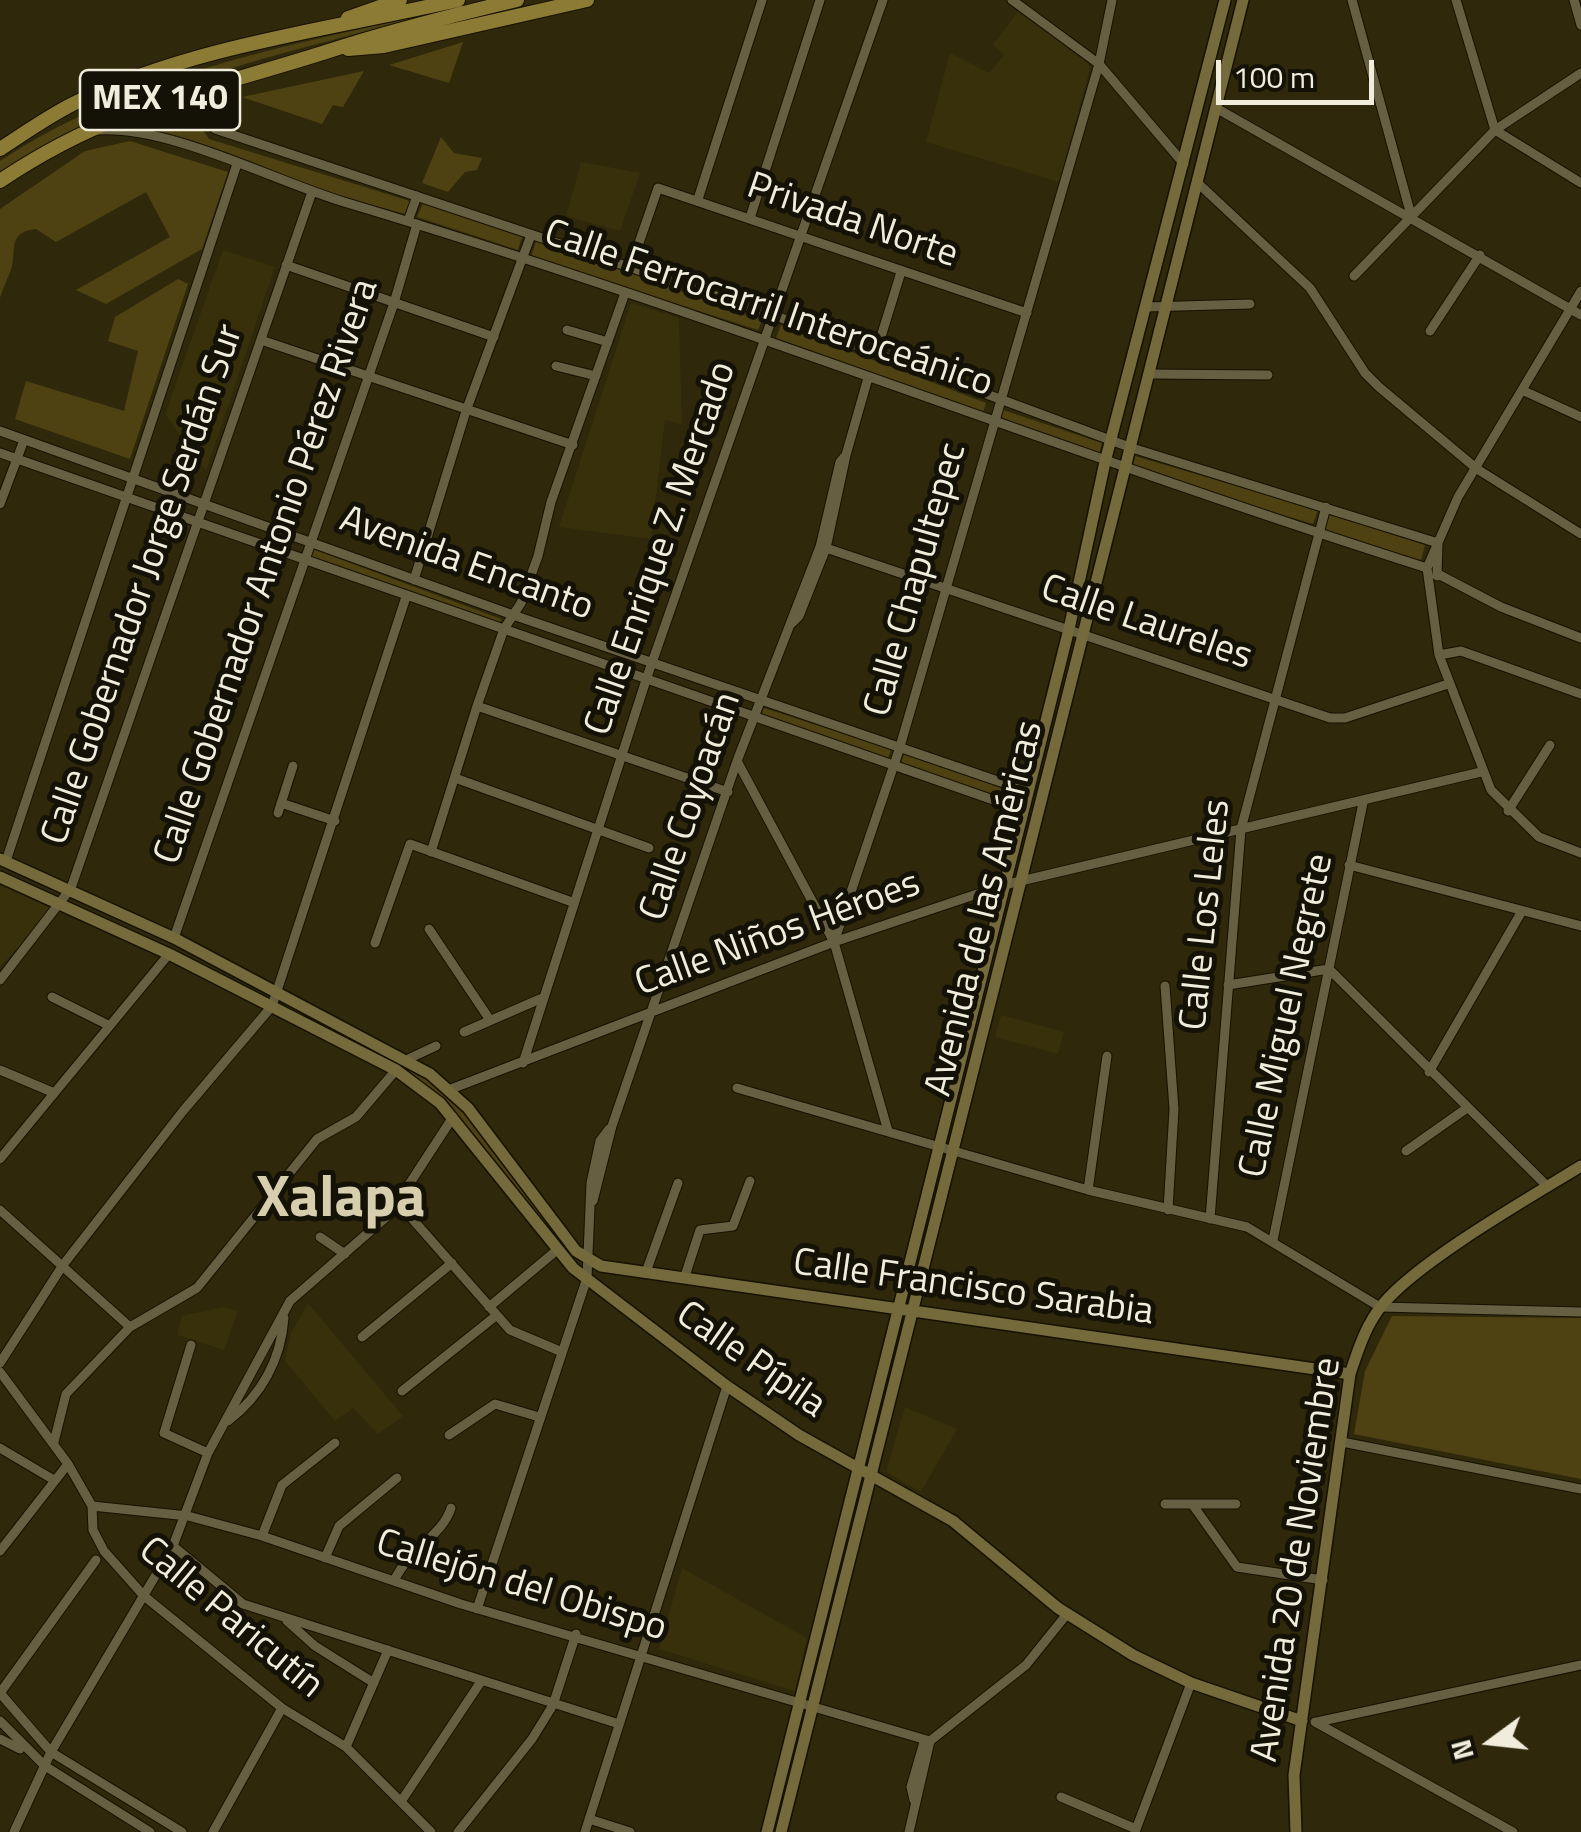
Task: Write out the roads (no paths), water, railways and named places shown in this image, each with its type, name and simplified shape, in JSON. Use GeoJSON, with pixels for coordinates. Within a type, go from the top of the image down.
{"type":"FeatureCollection","features":[{"type":"Feature","properties":{"kind":"highway","name":"MEX 140"},"geometry":{"type":"LineString","coordinates":[[327,27],[400,0]]}},
{"type":"Feature","properties":{"kind":"highway","name":"MEX 140"},"geometry":{"type":"LineString","coordinates":[[0,150],[76,102],[143,75],[327,27],[458,0]]}},
{"type":"Feature","properties":{"kind":"highway","name":"MEX 140"},"geometry":{"type":"LineString","coordinates":[[0,181],[86,131],[133,109],[380,32],[516,0]]}},
{"type":"Feature","properties":{"kind":"highway","name":"MEX 140"},"geometry":{"type":"LineString","coordinates":[[332,50],[384,46],[587,0]]}},
{"type":"Feature","properties":{"kind":"main road","name":"Avenida de las Américas"},"geometry":{"type":"LineString","coordinates":[[766,1832],[1224,0]]}},
{"type":"Feature","properties":{"kind":"main road","name":"Avenida de las Américas"},"geometry":{"type":"LineString","coordinates":[[781,1832],[911,1312],[955,1154],[1020,882],[1087,638],[1200,186],[1242,0]]}},
{"type":"Feature","properties":{"kind":"main road","name":"Calle Pípila"},"geometry":{"type":"LineString","coordinates":[[3,860],[71,888],[279,992],[401,1065],[453,1118],[558,1250],[586,1278],[727,1386],[856,1467],[953,1520],[1067,1614],[1190,1683],[1302,1721]]}},
{"type":"Feature","properties":{"kind":"main road","name":"Calle Pípila"},"geometry":{"type":"LineString","coordinates":[[0,877],[63,903],[452,1089],[588,1260]]}},
{"type":"Feature","properties":{"kind":"main road","name":"Avenida 20 de Noviembre"},"geometry":{"type":"LineString","coordinates":[[1296,1832],[1294,1775],[1350,1374],[1380,1307],[1408,1280],[1581,1166]]}},
{"type":"Feature","properties":{"kind":"main road","name":"Calle Francisco Sarabia"},"geometry":{"type":"LineString","coordinates":[[588,1260],[896,1310],[1350,1374]]}},
{"type":"Feature","properties":{"kind":"street"},"geometry":{"type":"LineString","coordinates":[[698,199],[762,0]]}},
{"type":"Feature","properties":{"kind":"street"},"geometry":{"type":"LineString","coordinates":[[750,218],[820,0]]}},
{"type":"Feature","properties":{"kind":"street","name":"Calle Enrique Z. Mercado"},"geometry":{"type":"LineString","coordinates":[[523,1063],[540,999],[646,680],[883,0]]}},
{"type":"Feature","properties":{"kind":"street"},"geometry":{"type":"LineString","coordinates":[[1012,0],[1099,64],[1184,164]]}},
{"type":"Feature","properties":{"kind":"street","name":"Calle Chapultepec"},"geometry":{"type":"LineString","coordinates":[[834,942],[899,750],[1099,64],[1112,0]]}},
{"type":"Feature","properties":{"kind":"street"},"geometry":{"type":"LineString","coordinates":[[1352,0],[1412,215]]}},
{"type":"Feature","properties":{"kind":"street"},"geometry":{"type":"LineString","coordinates":[[1456,0],[1494,130],[1581,183]]}},
{"type":"Feature","properties":{"kind":"street"},"geometry":{"type":"LineString","coordinates":[[1574,0],[1581,25]]}},
{"type":"Feature","properties":{"kind":"street"},"geometry":{"type":"LineString","coordinates":[[1354,276],[1494,130],[1581,73]]}},
{"type":"Feature","properties":{"kind":"street","name":"Calle Ferrocarril Interoceánico"},"geometry":{"type":"LineString","coordinates":[[222,79],[206,115],[215,129],[776,316],[1132,448],[1438,543]]}},
{"type":"Feature","properties":{"kind":"street"},"geometry":{"type":"LineString","coordinates":[[1216,108],[1412,215],[1581,315]]}},
{"type":"Feature","properties":{"kind":"street","name":"Calle Ferrocarril Interoceánico"},"geometry":{"type":"LineString","coordinates":[[86,131],[139,132],[768,339],[1126,470],[1427,568]]}},
{"type":"Feature","properties":{"kind":"street"},"geometry":{"type":"LineString","coordinates":[[3,860],[130,497],[237,164]]}},
{"type":"Feature","properties":{"kind":"street"},"geometry":{"type":"LineString","coordinates":[[1200,186],[1310,288],[1364,372],[1477,469],[1581,534]]}},
{"type":"Feature","properties":{"kind":"street","name":"Privada Norte"},"geometry":{"type":"LineString","coordinates":[[630,266],[658,188],[1026,313]]}},
{"type":"Feature","properties":{"kind":"street","name":"Calle Gobernador Jorge Serdán Sur"},"geometry":{"type":"LineString","coordinates":[[0,980],[71,888],[312,192]]}},
{"type":"Feature","properties":{"kind":"street","name":"Calle Gobernador Antonio Pérez Rivera"},"geometry":{"type":"LineString","coordinates":[[174,938],[394,303],[417,196]]}},
{"type":"Feature","properties":{"kind":"street"},"geometry":{"type":"LineString","coordinates":[[414,580],[466,410],[531,235]]}},
{"type":"Feature","properties":{"kind":"street"},"geometry":{"type":"LineString","coordinates":[[1430,332],[1480,255]]}},
{"type":"Feature","properties":{"kind":"street"},"geometry":{"type":"LineString","coordinates":[[286,265],[494,337]]}},
{"type":"Feature","properties":{"kind":"street"},"geometry":{"type":"LineString","coordinates":[[876,353],[900,272]]}},
{"type":"Feature","properties":{"kind":"street"},"geometry":{"type":"LineString","coordinates":[[426,850],[504,629],[538,556],[550,502],[625,292]]}},
{"type":"Feature","properties":{"kind":"street"},"geometry":{"type":"LineString","coordinates":[[1581,292],[1458,497],[1427,568],[1439,655],[1481,772],[1508,811],[1539,836],[1581,853]]}},
{"type":"Feature","properties":{"kind":"street"},"geometry":{"type":"LineString","coordinates":[[1146,308],[1250,304]]}},
{"type":"Feature","properties":{"kind":"street"},"geometry":{"type":"LineString","coordinates":[[567,330],[608,342]]}},
{"type":"Feature","properties":{"kind":"street"},"geometry":{"type":"LineString","coordinates":[[260,340],[573,444]]}},
{"type":"Feature","properties":{"kind":"street"},"geometry":{"type":"LineString","coordinates":[[556,366],[596,376]]}},
{"type":"Feature","properties":{"kind":"street"},"geometry":{"type":"LineString","coordinates":[[1151,374],[1268,375]]}},
{"type":"Feature","properties":{"kind":"street","name":"Calle Coyoacán"},"geometry":{"type":"LineString","coordinates":[[792,623],[799,616],[826,548],[868,378]]}},
{"type":"Feature","properties":{"kind":"street"},"geometry":{"type":"LineString","coordinates":[[1524,391],[1581,417]]}},
{"type":"Feature","properties":{"kind":"street","name":"Avenida Encanto"},"geometry":{"type":"LineString","coordinates":[[0,431],[512,615],[1027,791]]}},
{"type":"Feature","properties":{"kind":"street"},"geometry":{"type":"LineString","coordinates":[[0,504],[24,440]]}},
{"type":"Feature","properties":{"kind":"street","name":"Avenida Encanto"},"geometry":{"type":"LineString","coordinates":[[0,453],[1022,810]]}},
{"type":"Feature","properties":{"kind":"street","name":"Calle Coyoacán"},"geometry":{"type":"LineString","coordinates":[[477,1609],[586,1278],[594,1201],[612,1126],[752,717],[820,547],[840,462],[846,455]]}},
{"type":"Feature","properties":{"kind":"street","name":"Calle Los Leles"},"geometry":{"type":"LineString","coordinates":[[1210,1219],[1241,829],[1326,507]]}},
{"type":"Feature","properties":{"kind":"street"},"geometry":{"type":"LineString","coordinates":[[1430,588],[1438,574],[1438,543]]}},
{"type":"Feature","properties":{"kind":"street","name":"Calle Laureles"},"geometry":{"type":"LineString","coordinates":[[826,548],[1330,718],[1345,718],[1448,684]]}},
{"type":"Feature","properties":{"kind":"street"},"geometry":{"type":"LineString","coordinates":[[1438,574],[1581,638]]}},
{"type":"Feature","properties":{"kind":"street"},"geometry":{"type":"LineString","coordinates":[[0,1363],[63,1265],[183,1111],[272,1006],[406,596]]}},
{"type":"Feature","properties":{"kind":"street"},"geometry":{"type":"LineString","coordinates":[[1439,655],[1461,651],[1581,694]]}},
{"type":"Feature","properties":{"kind":"street"},"geometry":{"type":"LineString","coordinates":[[477,706],[728,792]]}},
{"type":"Feature","properties":{"kind":"street"},"geometry":{"type":"LineString","coordinates":[[1508,811],[1550,745]]}},
{"type":"Feature","properties":{"kind":"street"},"geometry":{"type":"LineString","coordinates":[[737,761],[834,942],[888,1131]]}},
{"type":"Feature","properties":{"kind":"street"},"geometry":{"type":"LineString","coordinates":[[293,766],[280,808],[335,821]]}},
{"type":"Feature","properties":{"kind":"street","name":"Calle Niños Héroes"},"geometry":{"type":"LineString","coordinates":[[452,1089],[834,942],[1004,886],[1481,772]]}},
{"type":"Feature","properties":{"kind":"street"},"geometry":{"type":"LineString","coordinates":[[454,778],[648,848]]}},
{"type":"Feature","properties":{"kind":"street","name":"Calle Miguel Negrete"},"geometry":{"type":"LineString","coordinates":[[1273,1240],[1363,803]]}},
{"type":"Feature","properties":{"kind":"street"},"geometry":{"type":"LineString","coordinates":[[376,943],[410,844],[572,902]]}},
{"type":"Feature","properties":{"kind":"street"},"geometry":{"type":"LineString","coordinates":[[1349,866],[1581,926]]}},
{"type":"Feature","properties":{"kind":"street"},"geometry":{"type":"LineString","coordinates":[[1429,1072],[1522,911]]}},
{"type":"Feature","properties":{"kind":"street"},"geometry":{"type":"LineString","coordinates":[[429,929],[490,1020]]}},
{"type":"Feature","properties":{"kind":"street"},"geometry":{"type":"LineString","coordinates":[[0,1159],[169,954]]}},
{"type":"Feature","properties":{"kind":"street"},"geometry":{"type":"LineString","coordinates":[[1228,986],[1307,969],[1328,970],[1342,978],[1429,1072],[1548,1187]]}},
{"type":"Feature","properties":{"kind":"street"},"geometry":{"type":"LineString","coordinates":[[1165,986],[1174,1109],[1168,1210]]}},
{"type":"Feature","properties":{"kind":"street"},"geometry":{"type":"LineString","coordinates":[[52,997],[108,1025]]}},
{"type":"Feature","properties":{"kind":"street"},"geometry":{"type":"LineString","coordinates":[[464,1032],[540,999]]}},
{"type":"Feature","properties":{"kind":"street"},"geometry":{"type":"LineString","coordinates":[[54,1442],[66,1394],[130,1327],[197,1288],[317,1139],[356,1117],[401,1065],[436,1046]]}},
{"type":"Feature","properties":{"kind":"street"},"geometry":{"type":"LineString","coordinates":[[1088,1190],[1107,1056]]}},
{"type":"Feature","properties":{"kind":"street"},"geometry":{"type":"LineString","coordinates":[[0,1070],[52,1092]]}},
{"type":"Feature","properties":{"kind":"street"},"geometry":{"type":"LineString","coordinates":[[737,1088],[955,1154],[1247,1228],[1380,1307],[1581,1312]]}},
{"type":"Feature","properties":{"kind":"street"},"geometry":{"type":"LineString","coordinates":[[1406,1152],[1466,1108]]}},
{"type":"Feature","properties":{"kind":"street"},"geometry":{"type":"LineString","coordinates":[[14,1832],[51,1752],[173,1546],[188,1516],[208,1453],[284,1312],[301,1290],[400,1205],[408,1186],[453,1118]]}},
{"type":"Feature","properties":{"kind":"street"},"geometry":{"type":"LineString","coordinates":[[685,1276],[700,1230],[733,1226],[750,1181]]}},
{"type":"Feature","properties":{"kind":"street"},"geometry":{"type":"LineString","coordinates":[[646,1272],[678,1183]]}},
{"type":"Feature","properties":{"kind":"street"},"geometry":{"type":"LineString","coordinates":[[400,1205],[520,1338],[562,1352]]}},
{"type":"Feature","properties":{"kind":"street"},"geometry":{"type":"LineString","coordinates":[[0,1210],[130,1327]]}},
{"type":"Feature","properties":{"kind":"street"},"geometry":{"type":"LineString","coordinates":[[320,1237],[344,1254]]}},
{"type":"Feature","properties":{"kind":"street"},"geometry":{"type":"LineString","coordinates":[[402,1392],[558,1250]]}},
{"type":"Feature","properties":{"kind":"street"},"geometry":{"type":"LineString","coordinates":[[362,1337],[452,1262]]}},
{"type":"Feature","properties":{"kind":"street"},"geometry":{"type":"LineString","coordinates":[[228,1421],[242,1410],[277,1362],[284,1312]]}},
{"type":"Feature","properties":{"kind":"street"},"geometry":{"type":"LineString","coordinates":[[191,1345],[164,1433],[208,1453]]}},
{"type":"Feature","properties":{"kind":"street","name":"Calle Paricutín"},"geometry":{"type":"LineString","coordinates":[[0,1372],[68,1464],[92,1506],[93,1530],[104,1551],[144,1596],[282,1708],[346,1747],[402,1800],[425,1829]]}},
{"type":"Feature","properties":{"kind":"street"},"geometry":{"type":"LineString","coordinates":[[585,1832],[727,1386]]}},
{"type":"Feature","properties":{"kind":"street"},"geometry":{"type":"LineString","coordinates":[[450,1435],[495,1404],[539,1417]]}},
{"type":"Feature","properties":{"kind":"street"},"geometry":{"type":"LineString","coordinates":[[1342,1442],[1581,1489]]}},
{"type":"Feature","properties":{"kind":"street"},"geometry":{"type":"LineString","coordinates":[[262,1536],[282,1485],[335,1443]]}},
{"type":"Feature","properties":{"kind":"street"},"geometry":{"type":"LineString","coordinates":[[0,1448],[54,1480]]}},
{"type":"Feature","properties":{"kind":"street"},"geometry":{"type":"LineString","coordinates":[[0,1552],[68,1464]]}},
{"type":"Feature","properties":{"kind":"street"},"geometry":{"type":"LineString","coordinates":[[325,1558],[338,1526],[398,1478]]}},
{"type":"Feature","properties":{"kind":"street"},"geometry":{"type":"LineString","coordinates":[[1165,1504],[1236,1504]]}},
{"type":"Feature","properties":{"kind":"street"},"geometry":{"type":"LineString","coordinates":[[1192,1504],[1237,1567],[1323,1580]]}},
{"type":"Feature","properties":{"kind":"street","name":"Callejón del Obispo"},"geometry":{"type":"LineString","coordinates":[[92,1506],[188,1516],[262,1536],[477,1609],[576,1634],[927,1742]]}},
{"type":"Feature","properties":{"kind":"street"},"geometry":{"type":"LineString","coordinates":[[394,1581],[404,1559],[447,1522],[451,1508]]}},
{"type":"Feature","properties":{"kind":"street"},"geometry":{"type":"LineString","coordinates":[[0,1532],[10,1538]]}},
{"type":"Feature","properties":{"kind":"street"},"geometry":{"type":"LineString","coordinates":[[173,1546],[243,1604],[480,1683],[619,1724]]}},
{"type":"Feature","properties":{"kind":"street"},"geometry":{"type":"LineString","coordinates":[[96,1560],[0,1693],[51,1752],[182,1832]]}},
{"type":"Feature","properties":{"kind":"street"},"geometry":{"type":"LineString","coordinates":[[909,1832],[927,1742],[1026,1665],[1067,1614]]}},
{"type":"Feature","properties":{"kind":"street"},"geometry":{"type":"LineString","coordinates":[[285,1619],[315,1646],[374,1683]]}},
{"type":"Feature","properties":{"kind":"street"},"geometry":{"type":"LineString","coordinates":[[458,1832],[532,1739],[553,1704],[576,1634]]}},
{"type":"Feature","properties":{"kind":"street"},"geometry":{"type":"LineString","coordinates":[[346,1747],[388,1650]]}},
{"type":"Feature","properties":{"kind":"street"},"geometry":{"type":"LineString","coordinates":[[1317,1722],[1581,1665]]}},
{"type":"Feature","properties":{"kind":"street"},"geometry":{"type":"LineString","coordinates":[[402,1800],[480,1683]]}},
{"type":"Feature","properties":{"kind":"street"},"geometry":{"type":"LineString","coordinates":[[1062,1797],[1135,1830],[1190,1683]]}},
{"type":"Feature","properties":{"kind":"street"},"geometry":{"type":"LineString","coordinates":[[213,1832],[282,1708]]}},
{"type":"Feature","properties":{"kind":"street"},"geometry":{"type":"LineString","coordinates":[[0,1721],[44,1766],[150,1832]]}},
{"type":"Feature","properties":{"kind":"street","name":"Calle Pípila"},"geometry":{"type":"LineString","coordinates":[[1302,1721],[1317,1722],[1513,1832]]}},
{"type":"Feature","properties":{"kind":"street"},"geometry":{"type":"LineString","coordinates":[[0,1739],[30,1754]]}},
{"type":"Feature","properties":{"kind":"street"},"geometry":{"type":"LineString","coordinates":[[589,1820],[630,1832]]}},
{"type":"Feature","properties":{"kind":"district","name":"Xalapa"},"geometry":{"type":"Point","coordinates":[341,1202]}}]}
